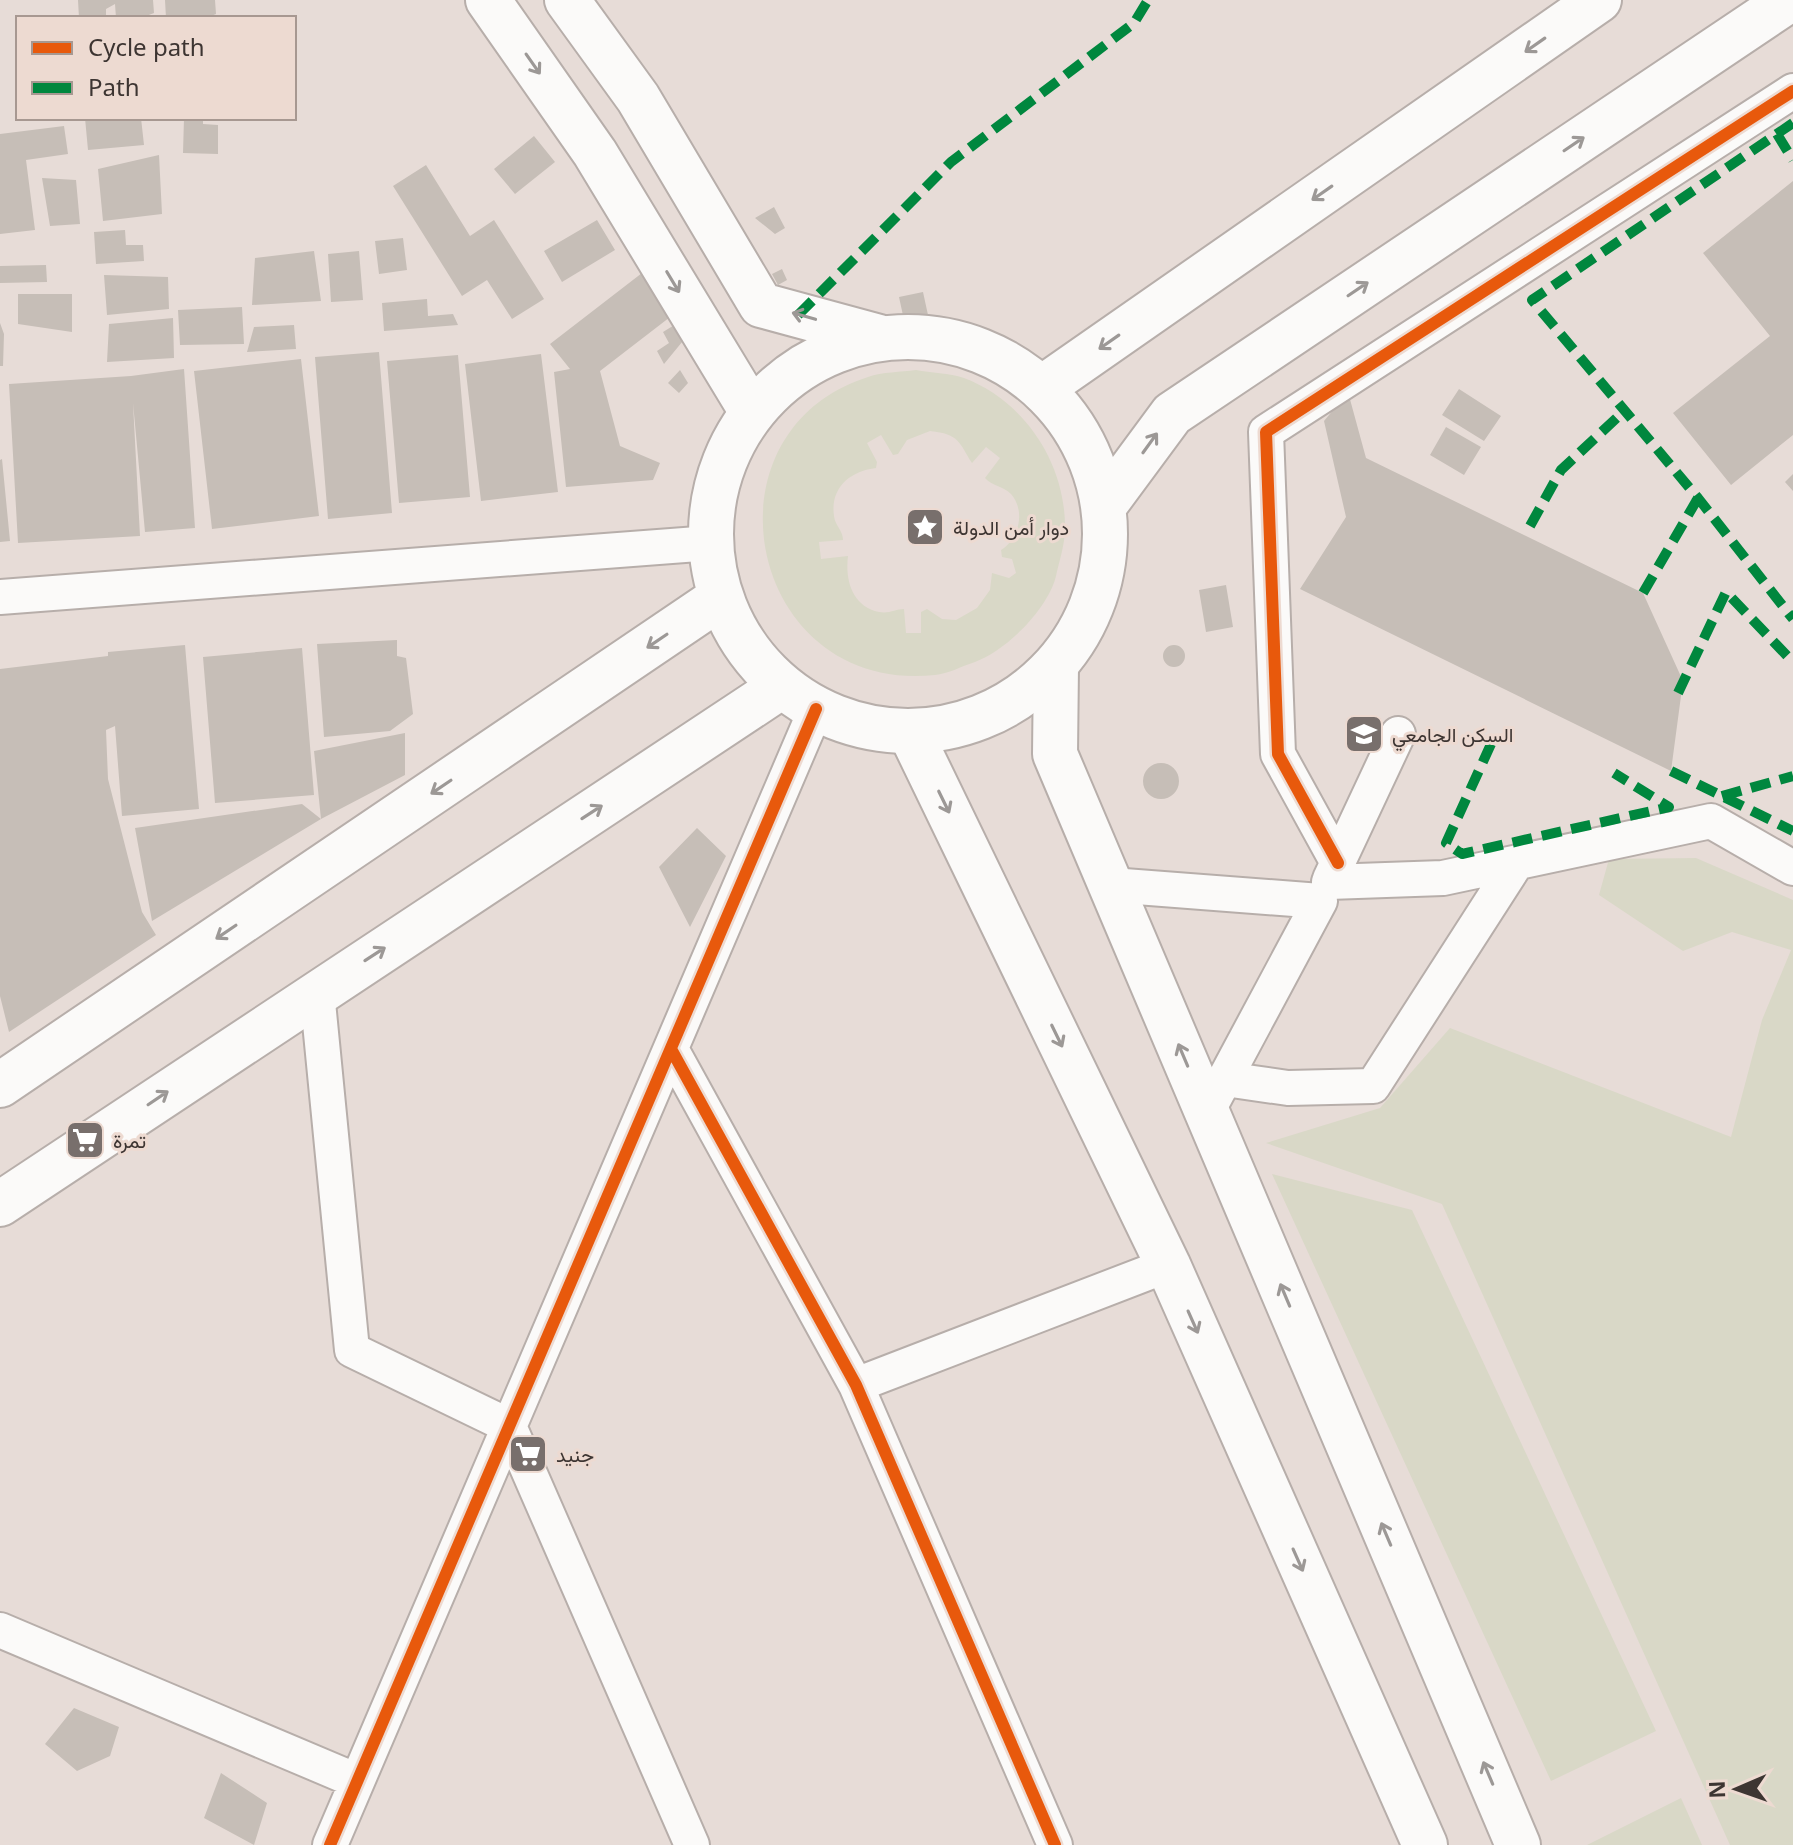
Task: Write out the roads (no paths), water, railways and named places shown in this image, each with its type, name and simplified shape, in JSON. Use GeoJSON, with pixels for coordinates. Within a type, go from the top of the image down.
{"type":"FeatureCollection","features":[{"type":"Feature","properties":{"kind":"main road"},"geometry":{"type":"LineString","coordinates":[[488,0],[595,153],[752,412]]}},
{"type":"Feature","properties":{"kind":"main road"},"geometry":{"type":"LineString","coordinates":[[567,0],[638,98],[761,305],[879,337],[937,337],[994,354],[1042,388],[1083,441],[1104,506],[1104,563],[1087,618],[1056,666],[1014,702],[964,724],[910,732],[862,727],[799,698],[746,646],[721,597],[711,543],[714,497],[729,452],[752,412],[799,370],[831,351],[879,337]]}},
{"type":"Feature","properties":{"kind":"main road"},"geometry":{"type":"LineString","coordinates":[[606,0],[638,98]]}},
{"type":"Feature","properties":{"kind":"main road"},"geometry":{"type":"LineString","coordinates":[[1042,388],[1599,0]]}},
{"type":"Feature","properties":{"kind":"main road"},"geometry":{"type":"LineString","coordinates":[[1104,506],[1172,414],[1789,0]]}},
{"type":"Feature","properties":{"kind":"main road"},"geometry":{"type":"LineString","coordinates":[[0,1085],[721,597]]}},
{"type":"Feature","properties":{"kind":"main road"},"geometry":{"type":"LineString","coordinates":[[1056,666],[1055,754],[1111,885],[1216,1096],[1518,1845]]}},
{"type":"Feature","properties":{"kind":"main road"},"geometry":{"type":"LineString","coordinates":[[0,1204],[317,992],[799,698]]}},
{"type":"Feature","properties":{"kind":"main road"},"geometry":{"type":"LineString","coordinates":[[910,732],[1168,1265],[1425,1845]]}},
{"type":"Feature","properties":{"kind":"street"},"geometry":{"type":"LineString","coordinates":[[1329,882],[1278,754],[1266,432],[1793,91]]}},
{"type":"Feature","properties":{"kind":"street"},"geometry":{"type":"LineString","coordinates":[[0,597],[711,543]]}},
{"type":"Feature","properties":{"kind":"street"},"geometry":{"type":"LineString","coordinates":[[330,1845],[671,1049],[799,698]]}},
{"type":"Feature","properties":{"kind":"street"},"geometry":{"type":"LineString","coordinates":[[1216,1096],[1329,882],[1398,734]]}},
{"type":"Feature","properties":{"kind":"street"},"geometry":{"type":"LineString","coordinates":[[1111,885],[1443,878],[1711,821],[1793,868]]}},
{"type":"Feature","properties":{"kind":"street"},"geometry":{"type":"LineString","coordinates":[[1216,1096],[1288,1088],[1373,1086],[1517,862]]}},
{"type":"Feature","properties":{"kind":"street"},"geometry":{"type":"LineString","coordinates":[[317,992],[352,1350],[509,1426],[692,1845]]}},
{"type":"Feature","properties":{"kind":"street"},"geometry":{"type":"LineString","coordinates":[[671,1049],[856,1385],[1055,1845]]}},
{"type":"Feature","properties":{"kind":"street"},"geometry":{"type":"LineString","coordinates":[[856,1385],[1168,1265]]}},
{"type":"Feature","properties":{"kind":"street"},"geometry":{"type":"LineString","coordinates":[[0,1630],[357,1781]]}},
{"type":"Feature","properties":{"kind":"place","name":"دوار أمن الدولة"},"geometry":{"type":"Point","coordinates":[925,527]}},
{"type":"Feature","properties":{"kind":"place","name":"السكن الجامعي"},"geometry":{"type":"Point","coordinates":[1364,734]}},
{"type":"Feature","properties":{"kind":"place","name":"تمرة"},"geometry":{"type":"Point","coordinates":[85,1140]}},
{"type":"Feature","properties":{"kind":"place","name":"جنيد"},"geometry":{"type":"Point","coordinates":[528,1454]}}]}
